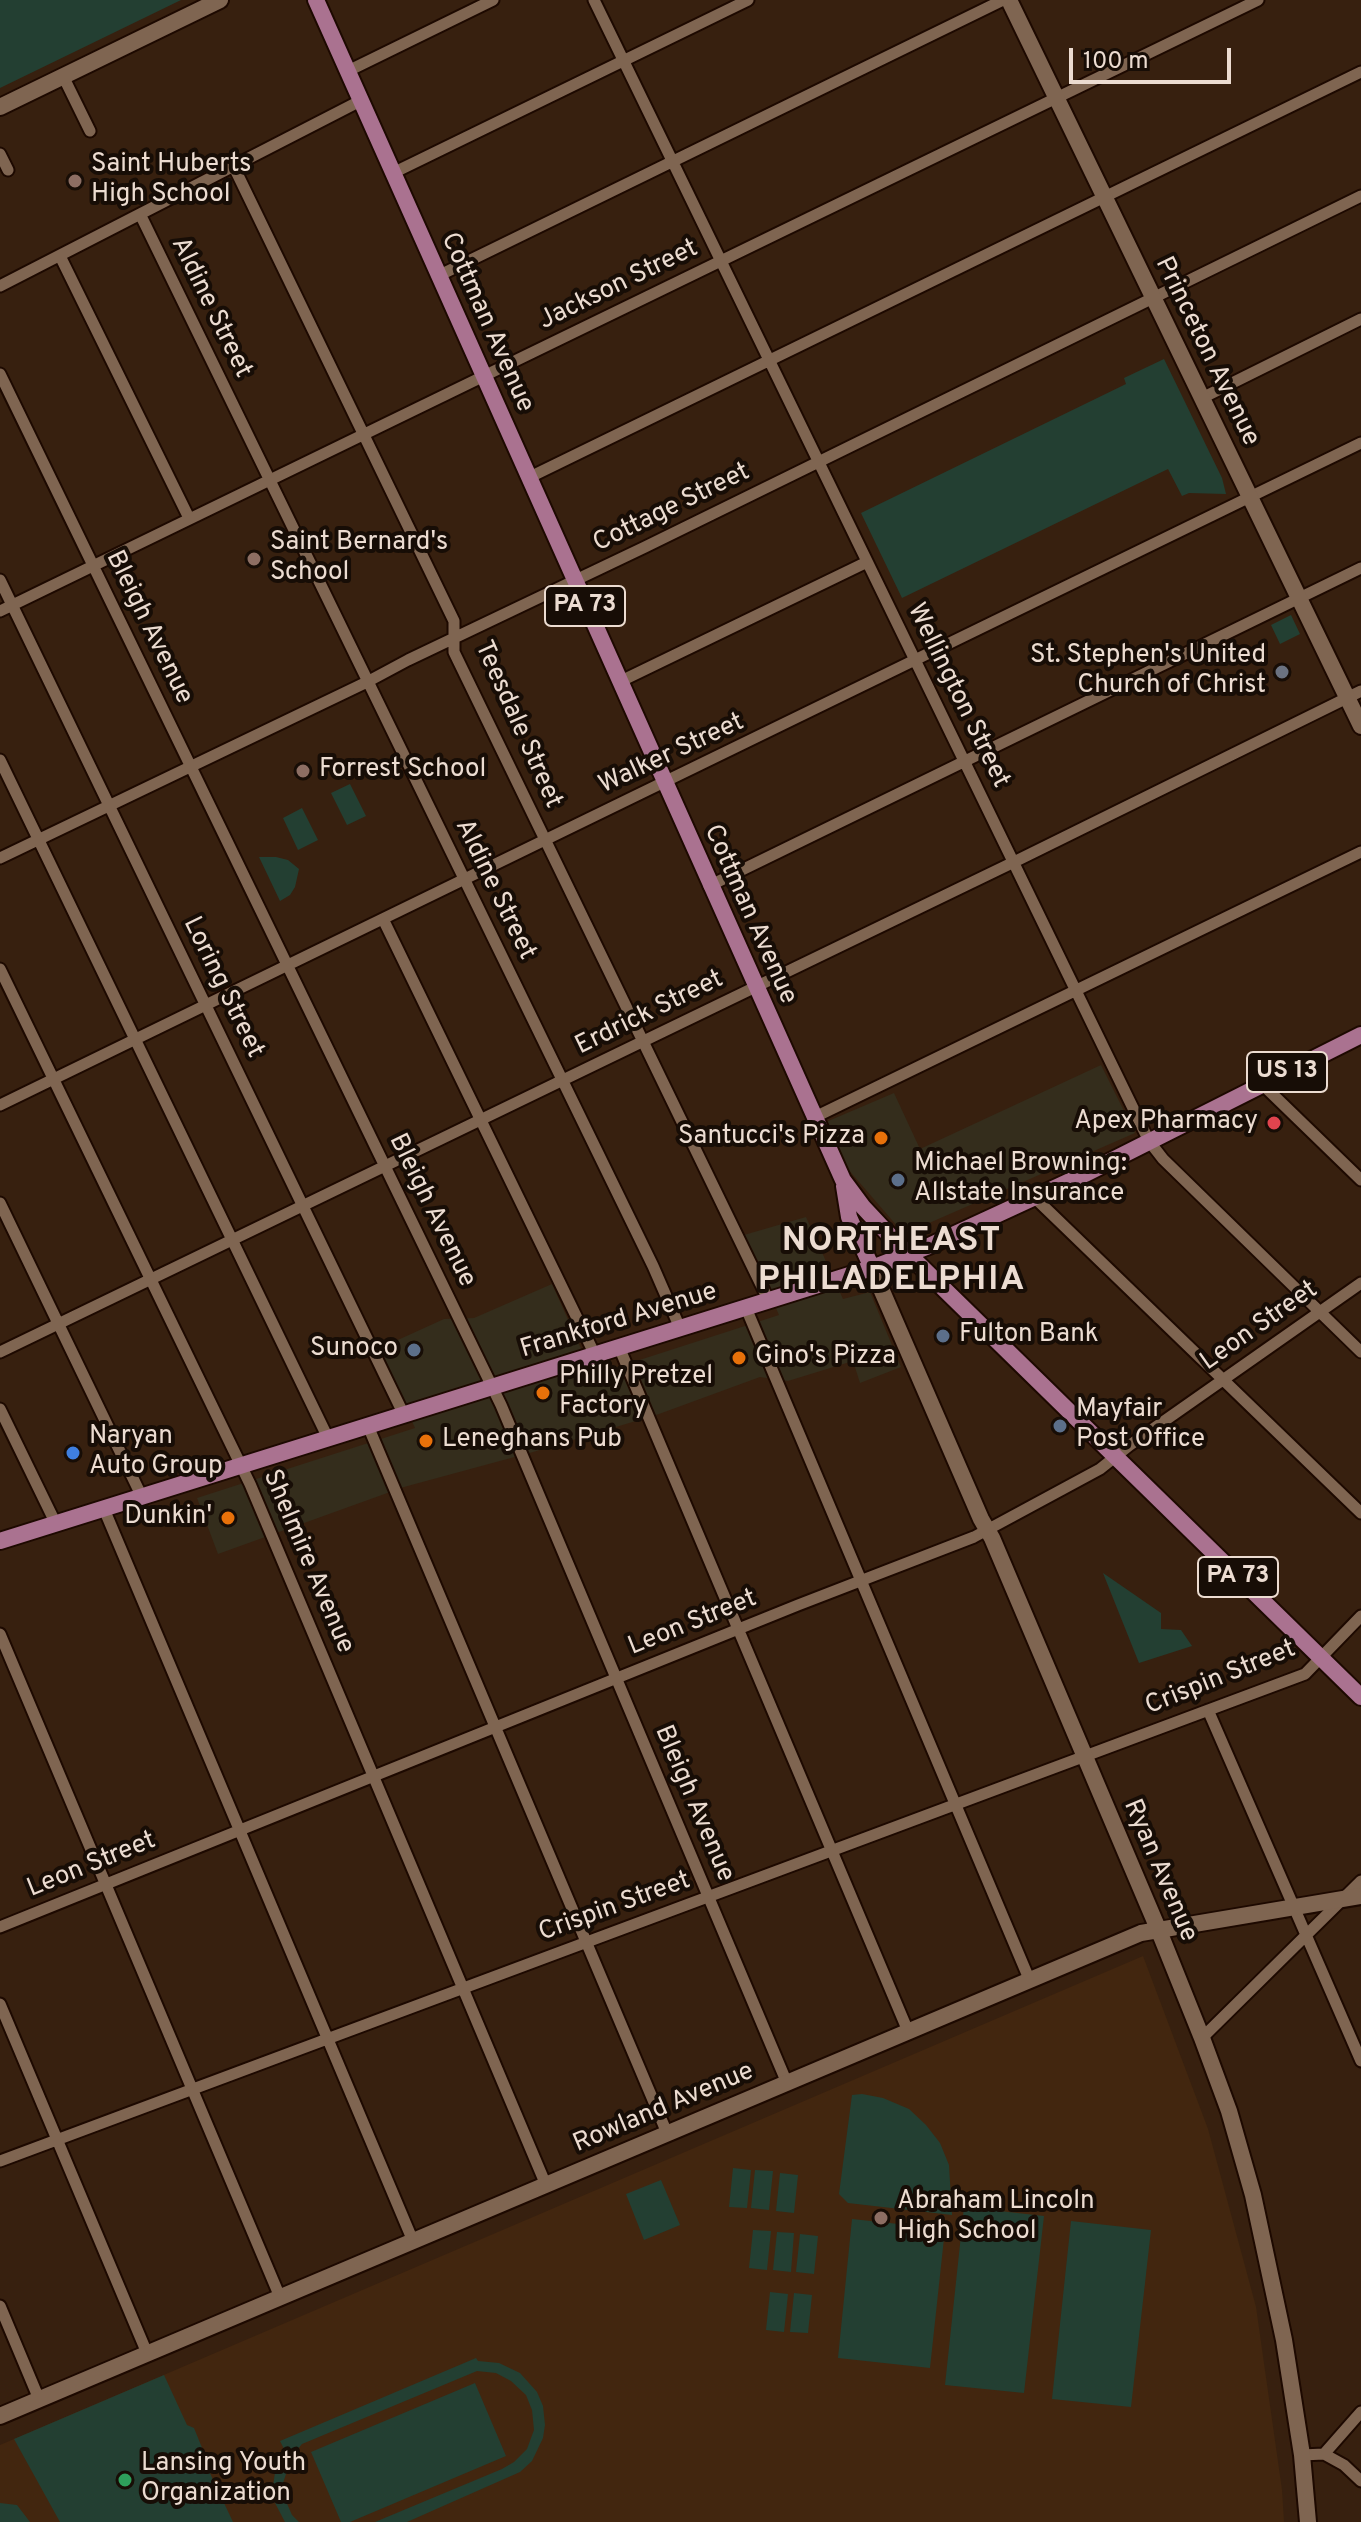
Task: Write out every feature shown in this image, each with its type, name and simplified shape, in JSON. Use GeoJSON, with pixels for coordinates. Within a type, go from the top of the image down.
{"type":"FeatureCollection","features":[{"type":"Feature","properties":{"kind":"main road","name":"Cottman Avenue"},"geometry":{"type":"LineString","coordinates":[[316,0],[709,886],[843,1180],[863,1207],[909,1254],[1361,1697]]}},
{"type":"Feature","properties":{"kind":"main road","name":"Frankford Avenue"},"geometry":{"type":"LineString","coordinates":[[0,1541],[872,1268],[1034,1197],[1361,1035]]}},
{"type":"Feature","properties":{"kind":"main road"},"geometry":{"type":"LineString","coordinates":[[843,1180],[849,1217],[872,1268]]}},
{"type":"Feature","properties":{"kind":"street"},"geometry":{"type":"LineString","coordinates":[[0,107],[220,0]]}},
{"type":"Feature","properties":{"kind":"street"},"geometry":{"type":"LineString","coordinates":[[348,71],[493,0]]}},
{"type":"Feature","properties":{"kind":"street","name":"Wellington Street"},"geometry":{"type":"LineString","coordinates":[[594,0],[1149,1141],[1163,1159],[1361,1352]]}},
{"type":"Feature","properties":{"kind":"street"},"geometry":{"type":"LineString","coordinates":[[393,173],[748,0]]}},
{"type":"Feature","properties":{"kind":"street"},"geometry":{"type":"LineString","coordinates":[[438,276],[1006,0]]}},
{"type":"Feature","properties":{"kind":"street","name":"Princeton Avenue"},"geometry":{"type":"LineString","coordinates":[[1006,0],[1299,598],[1354,694],[1361,726]]}},
{"type":"Feature","properties":{"kind":"street","name":"Jackson Street"},"geometry":{"type":"LineString","coordinates":[[0,611],[1258,0]]}},
{"type":"Feature","properties":{"kind":"street"},"geometry":{"type":"LineString","coordinates":[[528,478],[1361,72]]}},
{"type":"Feature","properties":{"kind":"street"},"geometry":{"type":"LineString","coordinates":[[63,76],[90,131]]}},
{"type":"Feature","properties":{"kind":"street"},"geometry":{"type":"LineString","coordinates":[[0,286],[360,101]]}},
{"type":"Feature","properties":{"kind":"street"},"geometry":{"type":"LineString","coordinates":[[0,154],[8,170]]}},
{"type":"Feature","properties":{"kind":"street","name":"Teesdale Street"},"geometry":{"type":"LineString","coordinates":[[233,165],[454,621],[454,652],[769,1301]]}},
{"type":"Feature","properties":{"kind":"street","name":"Cottage Street"},"geometry":{"type":"LineString","coordinates":[[0,858],[1361,196]]}},
{"type":"Feature","properties":{"kind":"street","name":"Aldine Street"},"geometry":{"type":"LineString","coordinates":[[140,214],[653,1266],[680,1328]]}},
{"type":"Feature","properties":{"kind":"street"},"geometry":{"type":"LineString","coordinates":[[60,256],[189,518]]}},
{"type":"Feature","properties":{"kind":"street"},"geometry":{"type":"LineString","coordinates":[[1202,398],[1361,319]]}},
{"type":"Feature","properties":{"kind":"street","name":"Bleigh Avenue"},"geometry":{"type":"LineString","coordinates":[[0,374],[492,1387],[787,2083]]}},
{"type":"Feature","properties":{"kind":"street","name":"Walker Street"},"geometry":{"type":"LineString","coordinates":[[0,1105],[1361,443]]}},
{"type":"Feature","properties":{"kind":"street"},"geometry":{"type":"LineString","coordinates":[[619,682],[867,562]]}},
{"type":"Feature","properties":{"kind":"street"},"geometry":{"type":"LineString","coordinates":[[709,886],[1361,568]]}},
{"type":"Feature","properties":{"kind":"street","name":"Loring Street"},"geometry":{"type":"LineString","coordinates":[[0,580],[404,1415]]}},
{"type":"Feature","properties":{"kind":"street","name":"Erdrick Street"},"geometry":{"type":"LineString","coordinates":[[0,1352],[1014,862],[1354,694]]}},
{"type":"Feature","properties":{"kind":"street"},"geometry":{"type":"LineString","coordinates":[[0,760],[328,1438]]}},
{"type":"Feature","properties":{"kind":"street"},"geometry":{"type":"LineString","coordinates":[[813,1118],[1361,852]]}},
{"type":"Feature","properties":{"kind":"street"},"geometry":{"type":"LineString","coordinates":[[383,919],[595,1355]]}},
{"type":"Feature","properties":{"kind":"street","name":"Shelmire Avenue"},"geometry":{"type":"LineString","coordinates":[[0,969],[241,1466],[546,2185]]}},
{"type":"Feature","properties":{"kind":"street"},"geometry":{"type":"LineString","coordinates":[[1262,1084],[1361,1180]]}},
{"type":"Feature","properties":{"kind":"street"},"geometry":{"type":"LineString","coordinates":[[1034,1197],[1361,1513]]}},
{"type":"Feature","properties":{"kind":"street"},"geometry":{"type":"LineString","coordinates":[[0,1203],[142,1497]]}},
{"type":"Feature","properties":{"kind":"street","name":"Ryan Avenue"},"geometry":{"type":"LineString","coordinates":[[872,1268],[1159,1931],[1229,2111],[1253,2195],[1284,2340],[1302,2455],[1308,2522]]}},
{"type":"Feature","properties":{"kind":"street","name":"Leon Street"},"geometry":{"type":"LineString","coordinates":[[0,1927],[987,1530],[1100,1469],[1361,1283]]}},
{"type":"Feature","properties":{"kind":"street"},"geometry":{"type":"LineString","coordinates":[[746,1308],[1030,1981]]}},
{"type":"Feature","properties":{"kind":"street"},"geometry":{"type":"LineString","coordinates":[[619,1347],[908,2031]]}},
{"type":"Feature","properties":{"kind":"street"},"geometry":{"type":"LineString","coordinates":[[0,1409],[56,1524]]}},
{"type":"Feature","properties":{"kind":"street"},"geometry":{"type":"LineString","coordinates":[[368,1426],[667,2133]]}},
{"type":"Feature","properties":{"kind":"street"},"geometry":{"type":"LineString","coordinates":[[104,1509],[413,2241]]}},
{"type":"Feature","properties":{"kind":"street","name":"Crispin Street"},"geometry":{"type":"LineString","coordinates":[[0,2161],[1305,1674],[1361,1616]]}},
{"type":"Feature","properties":{"kind":"street"},"geometry":{"type":"LineString","coordinates":[[0,1634],[280,2297]]}},
{"type":"Feature","properties":{"kind":"street"},"geometry":{"type":"LineString","coordinates":[[1208,1710],[1361,2061]]}},
{"type":"Feature","properties":{"kind":"street"},"geometry":{"type":"LineString","coordinates":[[1202,2038],[1361,1881]]}},
{"type":"Feature","properties":{"kind":"street","name":"Rowland Avenue"},"geometry":{"type":"LineString","coordinates":[[0,2416],[1141,1933],[1361,1896]]}},
{"type":"Feature","properties":{"kind":"street"},"geometry":{"type":"LineString","coordinates":[[0,2004],[147,2353]]}},
{"type":"Feature","properties":{"kind":"street"},"geometry":{"type":"LineString","coordinates":[[0,2306],[39,2399]]}},
{"type":"Feature","properties":{"kind":"street"},"geometry":{"type":"LineString","coordinates":[[1324,2454],[1361,2412]]}},
{"type":"Feature","properties":{"kind":"street"},"geometry":{"type":"LineString","coordinates":[[1302,2455],[1324,2454],[1344,2465],[1361,2481]]}},
{"type":"Feature","properties":{"kind":"shaded area"},"geometry":{"type":"Polygon","coordinates":[[[1101,1065],[1135,1133],[904,1234],[847,1168],[826,1122],[894,1093],[920,1149],[1101,1065]]]}},
{"type":"Feature","properties":{"kind":"shaded area"},"geometry":{"type":"Polygon","coordinates":[[[806,1217],[843,1299],[870,1292],[901,1367],[860,1383],[853,1361],[788,1381],[760,1377],[659,1414],[404,1487],[218,1554],[197,1498],[415,1428],[378,1349],[444,1319],[474,1318],[552,1284],[593,1375],[779,1315],[744,1235],[806,1217]]]}},
{"type":"Feature","properties":{"kind":"shaded area","name":"Abraham Lincoln High School"},"geometry":{"type":"Polygon","coordinates":[[[1143,1956],[1208,2129],[1256,2307],[1284,2522],[9,2522],[0,2510],[0,2445],[1143,1956]]]}},
{"type":"Feature","properties":{"kind":"green space"},"geometry":{"type":"Polygon","coordinates":[[[0,0],[181,0],[0,88],[0,0]]]}},
{"type":"Feature","properties":{"kind":"green space"},"geometry":{"type":"Polygon","coordinates":[[[1164,359],[1222,478],[1226,494],[1189,493],[1182,496],[1168,469],[902,598],[861,513],[1126,384],[1124,378],[1164,359]]]}},
{"type":"Feature","properties":{"kind":"green space"},"geometry":{"type":"Polygon","coordinates":[[[1291,615],[1300,634],[1280,644],[1271,625],[1291,615]]]}},
{"type":"Feature","properties":{"kind":"green space"},"geometry":{"type":"Polygon","coordinates":[[[350,784],[366,816],[347,825],[331,793],[350,784]]]}},
{"type":"Feature","properties":{"kind":"green space"},"geometry":{"type":"Polygon","coordinates":[[[302,808],[318,840],[298,850],[283,818],[302,808]]]}},
{"type":"Feature","properties":{"kind":"green space"},"geometry":{"type":"Polygon","coordinates":[[[259,857],[288,860],[299,869],[290,895],[280,901],[259,857]]]}},
{"type":"Feature","properties":{"kind":"green space"},"geometry":{"type":"Polygon","coordinates":[[[1103,1573],[1161,1613],[1161,1629],[1181,1630],[1192,1646],[1139,1663],[1103,1573]]]}},
{"type":"Feature","properties":{"kind":"green space"},"geometry":{"type":"Polygon","coordinates":[[[852,2095],[883,2098],[909,2109],[940,2143],[949,2165],[952,2215],[848,2203],[839,2194],[852,2095]]]}},
{"type":"Feature","properties":{"kind":"green space"},"geometry":{"type":"Polygon","coordinates":[[[733,2168],[751,2170],[747,2208],[729,2207],[733,2168]]]}},
{"type":"Feature","properties":{"kind":"green space"},"geometry":{"type":"Polygon","coordinates":[[[755,2170],[773,2171],[769,2210],[751,2208],[755,2170]]]}},
{"type":"Feature","properties":{"kind":"green space"},"geometry":{"type":"Polygon","coordinates":[[[780,2173],[798,2175],[794,2213],[776,2211],[780,2173]]]}},
{"type":"Feature","properties":{"kind":"green space"},"geometry":{"type":"Polygon","coordinates":[[[661,2180],[680,2225],[644,2240],[626,2194],[661,2180]]]}},
{"type":"Feature","properties":{"kind":"green space"},"geometry":{"type":"Polygon","coordinates":[[[964,2207],[1044,2216],[1024,2393],[945,2385],[964,2207]]]}},
{"type":"Feature","properties":{"kind":"green space"},"geometry":{"type":"Polygon","coordinates":[[[852,2219],[945,2229],[930,2368],[838,2358],[852,2219]]]}},
{"type":"Feature","properties":{"kind":"green space"},"geometry":{"type":"Polygon","coordinates":[[[1071,2221],[1151,2230],[1131,2407],[1052,2399],[1071,2221]]]}},
{"type":"Feature","properties":{"kind":"green space"},"geometry":{"type":"Polygon","coordinates":[[[753,2230],[771,2231],[767,2270],[749,2268],[753,2230]]]}},
{"type":"Feature","properties":{"kind":"green space"},"geometry":{"type":"Polygon","coordinates":[[[777,2232],[794,2233],[791,2272],[773,2270],[777,2232]]]}},
{"type":"Feature","properties":{"kind":"green space"},"geometry":{"type":"Polygon","coordinates":[[[800,2234],[818,2236],[814,2274],[796,2272],[800,2234]]]}},
{"type":"Feature","properties":{"kind":"green space"},"geometry":{"type":"Polygon","coordinates":[[[770,2292],[788,2294],[784,2332],[766,2330],[770,2292]]]}},
{"type":"Feature","properties":{"kind":"green space"},"geometry":{"type":"Polygon","coordinates":[[[794,2293],[812,2295],[808,2333],[790,2332],[794,2293]]]}},
{"type":"Feature","properties":{"kind":"green space"},"geometry":{"type":"Polygon","coordinates":[[[476,2358],[478,2361],[499,2363],[520,2373],[537,2392],[543,2406],[543,2438],[532,2461],[520,2472],[407,2522],[375,2522],[502,2469],[527,2449],[534,2430],[532,2410],[526,2395],[511,2381],[496,2373],[477,2371],[302,2444],[292,2456],[283,2483],[285,2499],[299,2522],[285,2522],[275,2503],[273,2486],[276,2466],[284,2449],[280,2441],[476,2358]]]}},
{"type":"Feature","properties":{"kind":"green space","name":"Lansing Youth Organization"},"geometry":{"type":"Polygon","coordinates":[[[164,2375],[187,2425],[194,2428],[208,2469],[233,2522],[60,2522],[14,2439],[164,2375]]]}},
{"type":"Feature","properties":{"kind":"green space"},"geometry":{"type":"Polygon","coordinates":[[[475,2383],[506,2456],[350,2522],[341,2522],[311,2452],[475,2383]]]}},
{"type":"Feature","properties":{"kind":"green space"},"geometry":{"type":"Polygon","coordinates":[[[0,2503],[17,2505],[30,2522],[0,2522],[0,2503]]]}},
{"type":"Feature","properties":{"kind":"place","name":"Saint Huberts High School"},"geometry":{"type":"Point","coordinates":[75,181]}},
{"type":"Feature","properties":{"kind":"place","name":"Saint Bernard's School"},"geometry":{"type":"Point","coordinates":[254,559]}},
{"type":"Feature","properties":{"kind":"place","name":"St. Stephen's United Church of Christ"},"geometry":{"type":"Point","coordinates":[1282,672]}},
{"type":"Feature","properties":{"kind":"place","name":"Forrest School"},"geometry":{"type":"Point","coordinates":[303,771]}},
{"type":"Feature","properties":{"kind":"place","name":"Apex Pharmacy"},"geometry":{"type":"Point","coordinates":[1274,1123]}},
{"type":"Feature","properties":{"kind":"place","name":"Santucci's Pizza"},"geometry":{"type":"Point","coordinates":[881,1138]}},
{"type":"Feature","properties":{"kind":"place","name":"Michael Browning: Allstate Insurance"},"geometry":{"type":"Point","coordinates":[898,1180]}},
{"type":"Feature","properties":{"kind":"place","name":"Fulton Bank"},"geometry":{"type":"Point","coordinates":[943,1336]}},
{"type":"Feature","properties":{"kind":"place","name":"Sunoco"},"geometry":{"type":"Point","coordinates":[414,1350]}},
{"type":"Feature","properties":{"kind":"place","name":"Gino's Pizza"},"geometry":{"type":"Point","coordinates":[739,1358]}},
{"type":"Feature","properties":{"kind":"place","name":"Philly Pretzel Factory"},"geometry":{"type":"Point","coordinates":[543,1393]}},
{"type":"Feature","properties":{"kind":"place","name":"Mayfair Post Office"},"geometry":{"type":"Point","coordinates":[1060,1426]}},
{"type":"Feature","properties":{"kind":"place","name":"Leneghans Pub"},"geometry":{"type":"Point","coordinates":[426,1441]}},
{"type":"Feature","properties":{"kind":"place","name":"Naryan Auto Group"},"geometry":{"type":"Point","coordinates":[73,1453]}},
{"type":"Feature","properties":{"kind":"place","name":"Dunkin'"},"geometry":{"type":"Point","coordinates":[228,1518]}},
{"type":"Feature","properties":{"kind":"place","name":"Abraham Lincoln High School"},"geometry":{"type":"Point","coordinates":[881,2218]}},
{"type":"Feature","properties":{"kind":"place","name":"Lansing Youth Organization"},"geometry":{"type":"Point","coordinates":[125,2480]}},
{"type":"Feature","properties":{"kind":"district","name":"NORTHEAST PHILADELPHIA"},"geometry":{"type":"Point","coordinates":[892,1262]}}]}
